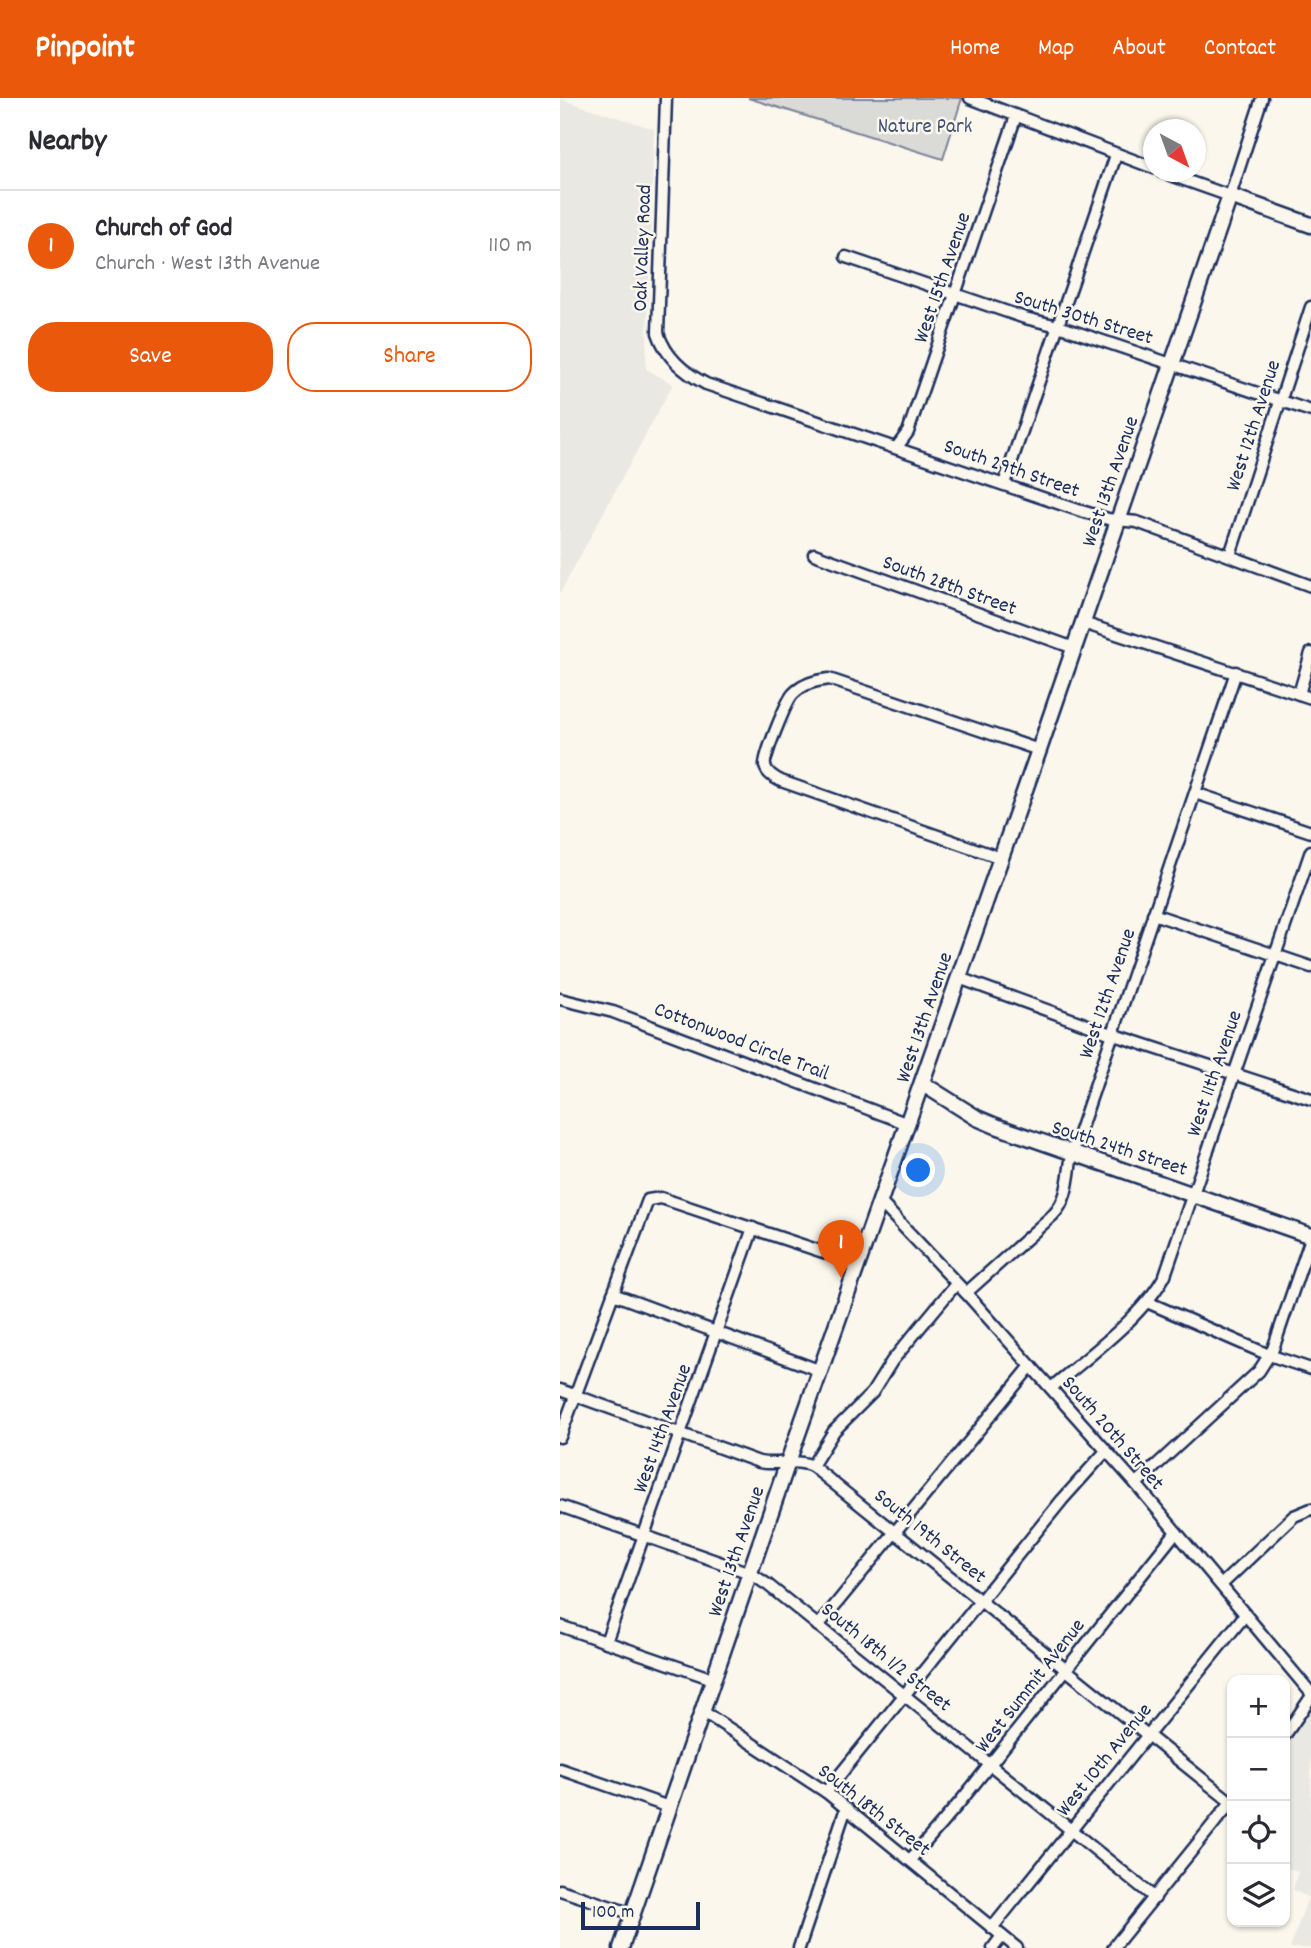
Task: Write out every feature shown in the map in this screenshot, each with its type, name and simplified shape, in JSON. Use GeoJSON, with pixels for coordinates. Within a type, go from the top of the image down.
{"type":"FeatureCollection","features":[{"type":"Feature","properties":{"kind":"street","name":"Oak Valley Road"},"geometry":{"type":"LineString","coordinates":[[666,98],[658,333],[664,350],[680,367],[701,381]]}},
{"type":"Feature","properties":{"kind":"street"},"geometry":{"type":"LineString","coordinates":[[970,98],[1143,164]]}},
{"type":"Feature","properties":{"kind":"street","name":"West 13th Avenue"},"geometry":{"type":"LineString","coordinates":[[621,1948],[788,1462],[1119,520],[1262,98]]}},
{"type":"Feature","properties":{"kind":"street","name":"West 15th Avenue"},"geometry":{"type":"LineString","coordinates":[[897,447],[908,432],[1016,117]]}},
{"type":"Feature","properties":{"kind":"street"},"geometry":{"type":"LineString","coordinates":[[1004,484],[1116,155]]}},
{"type":"Feature","properties":{"kind":"street"},"geometry":{"type":"LineString","coordinates":[[1190,182],[1311,225]]}},
{"type":"Feature","properties":{"kind":"street","name":"South 30th Street"},"geometry":{"type":"LineString","coordinates":[[846,257],[1311,411]]}},
{"type":"Feature","properties":{"kind":"street","name":"West 12th Avenue"},"geometry":{"type":"LineString","coordinates":[[1230,555],[1311,307]]}},
{"type":"Feature","properties":{"kind":"street","name":"South 29th Street"},"geometry":{"type":"LineString","coordinates":[[701,381],[1078,510],[1108,519],[1137,522],[1311,586]]}},
{"type":"Feature","properties":{"kind":"street","name":"South 28th Street"},"geometry":{"type":"LineString","coordinates":[[814,554],[1074,648]]}},
{"type":"Feature","properties":{"kind":"street"},"geometry":{"type":"LineString","coordinates":[[1083,623],[1311,698]]}},
{"type":"Feature","properties":{"kind":"street"},"geometry":{"type":"LineString","coordinates":[[1299,694],[1311,653]]}},
{"type":"Feature","properties":{"kind":"street","name":"West 12th Avenue"},"geometry":{"type":"LineString","coordinates":[[966,1293],[1060,1208],[1065,1197],[1072,1154],[1236,673]]}},
{"type":"Feature","properties":{"kind":"street"},"geometry":{"type":"LineString","coordinates":[[1000,858],[781,781],[768,772],[765,761],[788,700],[803,685],[815,681],[840,681],[1039,750]]}},
{"type":"Feature","properties":{"kind":"street"},"geometry":{"type":"LineString","coordinates":[[1195,793],[1311,832]]}},
{"type":"Feature","properties":{"kind":"street","name":"West 11th Avenue"},"geometry":{"type":"LineString","coordinates":[[1051,1388],[1147,1301],[1158,1289],[1165,1275],[1311,851]]}},
{"type":"Feature","properties":{"kind":"street"},"geometry":{"type":"LineString","coordinates":[[1153,914],[1311,967]]}},
{"type":"Feature","properties":{"kind":"street"},"geometry":{"type":"LineString","coordinates":[[959,978],[1112,1034],[1311,1099]]}},
{"type":"Feature","properties":{"kind":"street","name":"Cottonwood Circle Trail"},"geometry":{"type":"LineString","coordinates":[[560,999],[613,1012],[908,1124]]}},
{"type":"Feature","properties":{"kind":"street","name":"South 24th Street"},"geometry":{"type":"LineString","coordinates":[[922,1084],[978,1118],[1072,1154],[1193,1193],[1311,1237]]}},
{"type":"Feature","properties":{"kind":"street"},"geometry":{"type":"LineString","coordinates":[[560,1437],[645,1204],[654,1198],[661,1198],[859,1264]]}},
{"type":"Feature","properties":{"kind":"street","name":"South 20th Street"},"geometry":{"type":"LineString","coordinates":[[881,1203],[966,1293],[1136,1484],[1311,1695]]}},
{"type":"Feature","properties":{"kind":"street","name":"West 14th Avenue"},"geometry":{"type":"LineString","coordinates":[[606,1642],[753,1228]]}},
{"type":"Feature","properties":{"kind":"street"},"geometry":{"type":"LineString","coordinates":[[1136,1484],[1249,1382],[1269,1355],[1311,1237]]}},
{"type":"Feature","properties":{"kind":"street"},"geometry":{"type":"LineString","coordinates":[[812,1466],[834,1431],[863,1404],[892,1362],[956,1284]]}},
{"type":"Feature","properties":{"kind":"street"},"geometry":{"type":"LineString","coordinates":[[613,1294],[821,1371]]}},
{"type":"Feature","properties":{"kind":"street"},"geometry":{"type":"LineString","coordinates":[[1147,1301],[1269,1355],[1311,1369]]}},
{"type":"Feature","properties":{"kind":"street"},"geometry":{"type":"LineString","coordinates":[[818,1626],[1031,1366]]}},
{"type":"Feature","properties":{"kind":"street","name":"South 19th Street"},"geometry":{"type":"LineString","coordinates":[[560,1390],[759,1462],[806,1462],[1227,1797]]}},
{"type":"Feature","properties":{"kind":"street"},"geometry":{"type":"LineString","coordinates":[[826,1792],[1062,1500],[1106,1451]]}},
{"type":"Feature","properties":{"kind":"street","name":"South 18th 1/2 Street"},"geometry":{"type":"LineString","coordinates":[[560,1506],[750,1573],[1155,1898]]}},
{"type":"Feature","properties":{"kind":"street"},"geometry":{"type":"LineString","coordinates":[[1221,1585],[1294,1516],[1311,1509]]}},
{"type":"Feature","properties":{"kind":"street","name":"West Summit Avenue"},"geometry":{"type":"LineString","coordinates":[[910,1860],[1175,1532]]}},
{"type":"Feature","properties":{"kind":"street","name":"West 10th Avenue"},"geometry":{"type":"LineString","coordinates":[[992,1928],[1245,1615]]}},
{"type":"Feature","properties":{"kind":"street"},"geometry":{"type":"LineString","coordinates":[[560,1626],[713,1679]]}},
{"type":"Feature","properties":{"kind":"street"},"geometry":{"type":"LineString","coordinates":[[1290,1727],[1311,1695]]}},
{"type":"Feature","properties":{"kind":"street","name":"South 18th Street"},"geometry":{"type":"LineString","coordinates":[[702,1711],[826,1792],[1017,1948]]}},
{"type":"Feature","properties":{"kind":"street"},"geometry":{"type":"LineString","coordinates":[[560,1769],[669,1807]]}},
{"type":"Feature","properties":{"kind":"street"},"geometry":{"type":"LineString","coordinates":[[1114,1948],[1227,1807]]}},
{"type":"Feature","properties":{"kind":"street"},"geometry":{"type":"LineString","coordinates":[[799,1948],[846,1808]]}},
{"type":"Feature","properties":{"kind":"street"},"geometry":{"type":"LineString","coordinates":[[560,1890],[633,1914]]}},
{"type":"Feature","properties":{"kind":"street"},"geometry":{"type":"LineString","coordinates":[[993,1948],[1002,1936]]}},
{"type":"Feature","properties":{"kind":"shaded area"},"geometry":{"type":"Polygon","coordinates":[[[560,99],[654,129],[646,369],[673,384],[560,593],[560,99]]]}},
{"type":"Feature","properties":{"kind":"shaded area"},"geometry":{"type":"Polygon","coordinates":[[[1311,1707],[1311,1948],[1290,1948],[1308,1897],[1293,1890],[1298,1871],[1290,1869],[1290,1735],[1311,1707]]]}},
{"type":"Feature","properties":{"kind":"green space","name":"Nature Park"},"geometry":{"type":"Polygon","coordinates":[[[748,98],[962,98],[943,159],[748,98]]]}},
{"type":"Feature","properties":{"kind":"place","name":"Church of God"},"geometry":{"type":"Point","coordinates":[841,1278]}}]}
